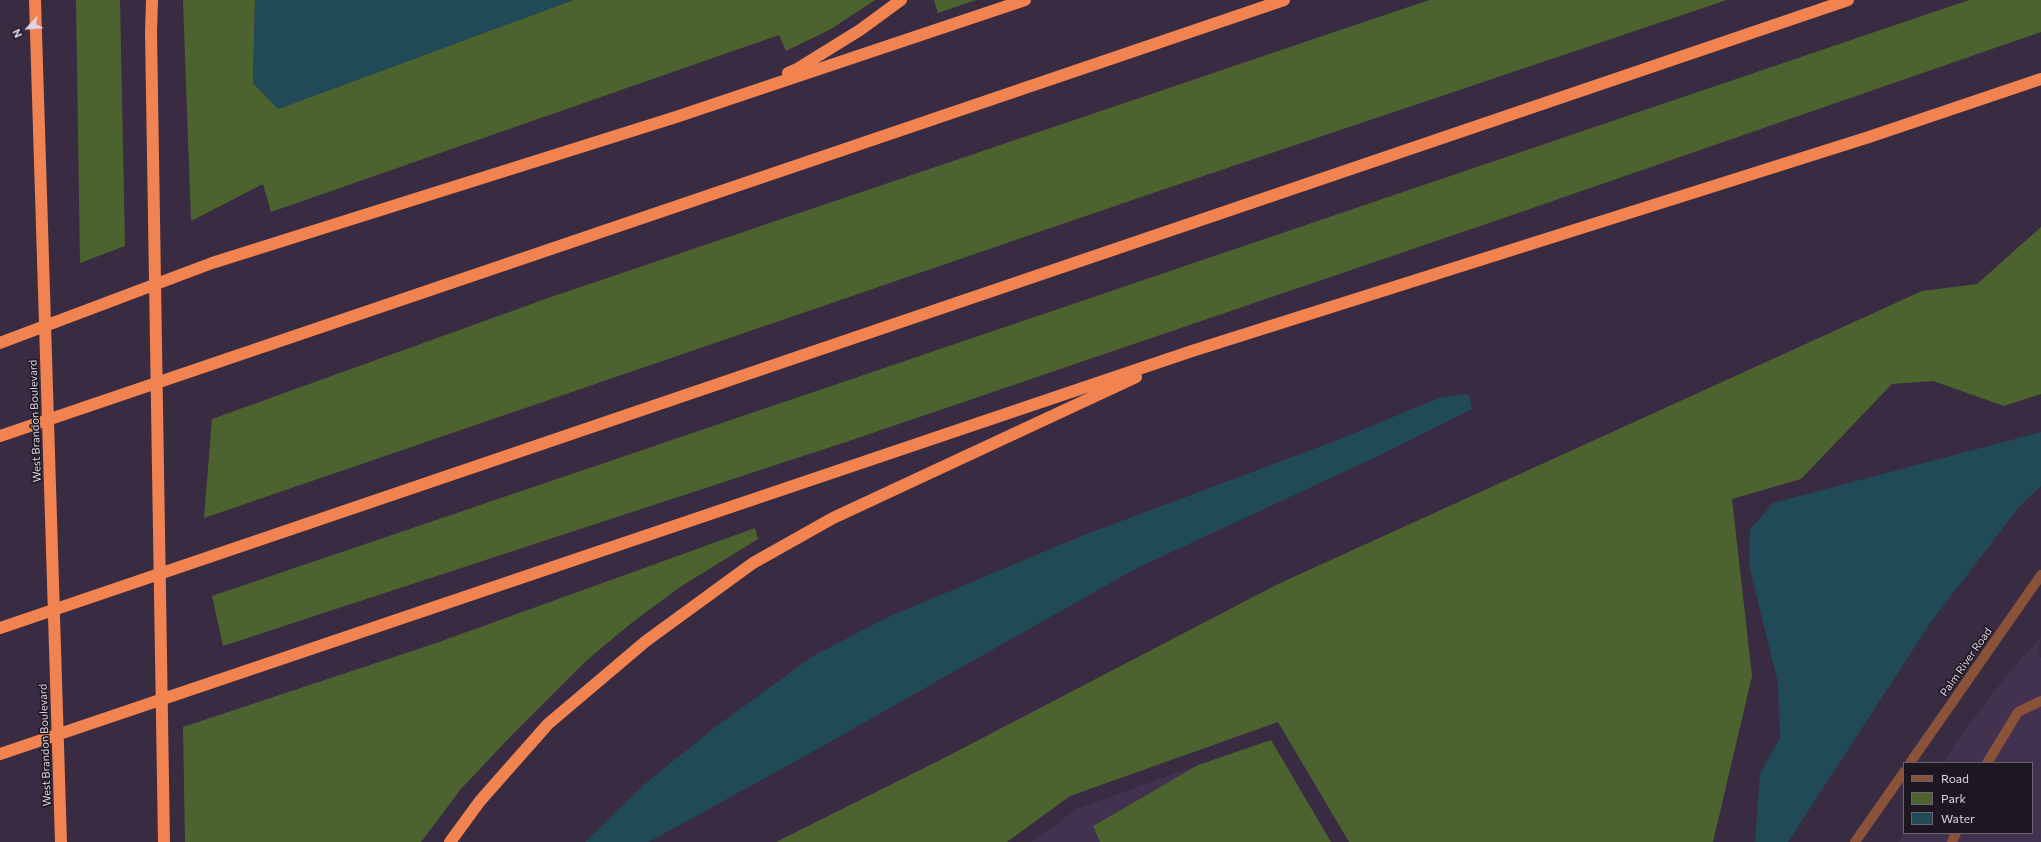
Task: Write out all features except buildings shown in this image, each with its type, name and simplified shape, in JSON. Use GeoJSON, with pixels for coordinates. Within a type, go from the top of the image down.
{"type":"FeatureCollection","features":[{"type":"Feature","properties":{"kind":"highway","name":"West Brandon Boulevard"},"geometry":{"type":"LineString","coordinates":[[35,0],[61,842]]}},
{"type":"Feature","properties":{"kind":"highway"},"geometry":{"type":"LineString","coordinates":[[152,0],[151,40],[164,842]]}},
{"type":"Feature","properties":{"kind":"highway"},"geometry":{"type":"LineString","coordinates":[[676,117],[797,69],[860,30],[902,0]]}},
{"type":"Feature","properties":{"kind":"highway"},"geometry":{"type":"LineString","coordinates":[[0,343],[212,263],[676,117],[1025,0]]}},
{"type":"Feature","properties":{"kind":"highway"},"geometry":{"type":"LineString","coordinates":[[0,436],[1284,0]]}},
{"type":"Feature","properties":{"kind":"highway"},"geometry":{"type":"LineString","coordinates":[[0,628],[1848,0]]}},
{"type":"Feature","properties":{"kind":"highway"},"geometry":{"type":"LineString","coordinates":[[0,754],[223,680],[1192,351],[1869,137],[2041,79]]}},
{"type":"Feature","properties":{"kind":"highway"},"geometry":{"type":"LineString","coordinates":[[450,842],[480,801],[548,724],[646,641],[753,563],[833,518],[1192,351]]}},
{"type":"Feature","properties":{"kind":"street","name":"Palm River Road"},"geometry":{"type":"LineString","coordinates":[[1911,762],[2041,575]]}},
{"type":"Feature","properties":{"kind":"street"},"geometry":{"type":"LineString","coordinates":[[1988,762],[2018,712],[2041,701]]}},
{"type":"Feature","properties":{"kind":"street"},"geometry":{"type":"LineString","coordinates":[[1855,842],[1903,773]]}},
{"type":"Feature","properties":{"kind":"shaded area"},"geometry":{"type":"Polygon","coordinates":[[[2041,637],[2038,653],[2041,658],[2041,842],[1899,842],[1903,834],[2033,834],[2033,762],[1945,762],[1955,743],[2010,671],[2041,637]]]}},
{"type":"Feature","properties":{"kind":"shaded area"},"geometry":{"type":"Polygon","coordinates":[[[1198,765],[1093,826],[1100,842],[1031,842],[1077,809],[1198,765]]]}},
{"type":"Feature","properties":{"kind":"green space"},"geometry":{"type":"Polygon","coordinates":[[[76,0],[120,0],[125,246],[80,263],[76,0]]]}},
{"type":"Feature","properties":{"kind":"green space"},"geometry":{"type":"Polygon","coordinates":[[[183,0],[255,0],[253,83],[278,109],[573,0],[875,0],[831,29],[786,51],[779,35],[271,212],[263,184],[191,221],[183,0]]]}},
{"type":"Feature","properties":{"kind":"green space"},"geometry":{"type":"Polygon","coordinates":[[[934,0],[976,0],[938,13],[934,0]]]}},
{"type":"Feature","properties":{"kind":"green space"},"geometry":{"type":"Polygon","coordinates":[[[1429,0],[1727,0],[1150,194],[204,518],[212,419],[551,297],[1429,0]]]}},
{"type":"Feature","properties":{"kind":"green space"},"geometry":{"type":"Polygon","coordinates":[[[1969,0],[2041,0],[2041,32],[1495,221],[849,441],[223,646],[212,596],[1969,0]]]}},
{"type":"Feature","properties":{"kind":"green space"},"geometry":{"type":"Polygon","coordinates":[[[2041,227],[2041,394],[2004,406],[1933,381],[1892,384],[1801,479],[1732,499],[1752,676],[1713,842],[1349,842],[1278,722],[1070,796],[1007,842],[776,842],[946,757],[1278,584],[1922,291],[1977,284],[2041,227]]]}},
{"type":"Feature","properties":{"kind":"green space"},"geometry":{"type":"Polygon","coordinates":[[[755,528],[758,539],[680,587],[629,625],[586,661],[512,735],[461,789],[421,842],[185,842],[183,727],[439,642],[755,528]]]}},
{"type":"Feature","properties":{"kind":"green space"},"geometry":{"type":"Polygon","coordinates":[[[1271,740],[1331,842],[1100,842],[1093,826],[1198,765],[1271,740]]]}},
{"type":"Feature","properties":{"kind":"water"},"geometry":{"type":"Polygon","coordinates":[[[255,0],[573,0],[278,109],[253,83],[255,0]]]}},
{"type":"Feature","properties":{"kind":"water"},"geometry":{"type":"Polygon","coordinates":[[[1461,394],[1469,395],[1472,409],[1378,456],[1135,569],[812,752],[649,842],[585,842],[646,783],[714,728],[813,656],[888,617],[1084,535],[1335,441],[1439,398],[1461,394]]]}},
{"type":"Feature","properties":{"kind":"water"},"geometry":{"type":"Polygon","coordinates":[[[2041,432],[2041,486],[2019,507],[1931,622],[1788,842],[1755,842],[1760,774],[1780,738],[1778,683],[1749,565],[1750,529],[1773,503],[2041,432]]]}}]}
